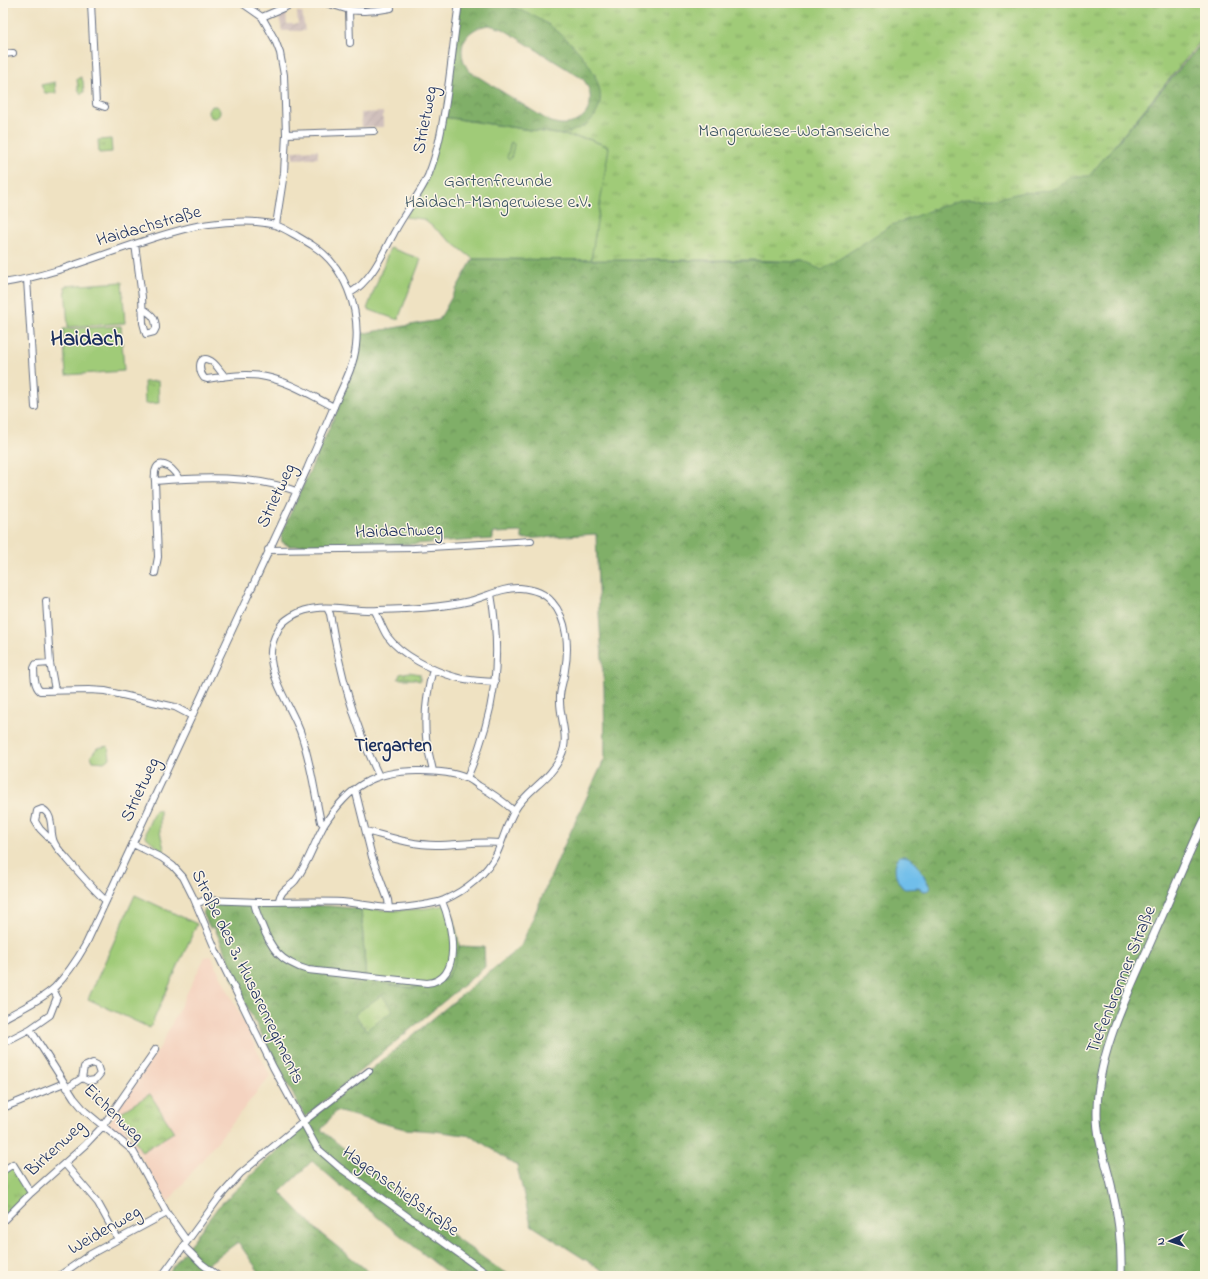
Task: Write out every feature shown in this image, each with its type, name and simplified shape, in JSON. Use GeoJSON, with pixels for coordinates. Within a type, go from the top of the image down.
{"type":"FeatureCollection","features":[{"type":"Feature","properties":{"kind":"street"},"geometry":{"type":"LineString","coordinates":[[91,3],[96,104],[105,107]]}},
{"type":"Feature","properties":{"kind":"street"},"geometry":{"type":"LineString","coordinates":[[242,3],[262,18],[277,44],[284,75],[286,134],[284,172],[276,225]]}},
{"type":"Feature","properties":{"kind":"street"},"geometry":{"type":"LineString","coordinates":[[262,18],[295,3]]}},
{"type":"Feature","properties":{"kind":"street"},"geometry":{"type":"LineString","coordinates":[[326,3],[349,10],[360,11],[378,11],[391,8]]}},
{"type":"Feature","properties":{"kind":"street","name":"Strietweg"},"geometry":{"type":"LineString","coordinates":[[3,1019],[30,1004],[53,988],[67,973],[78,957],[94,928],[296,492],[351,368],[356,345],[354,310],[350,293],[356,289],[374,268],[423,186],[437,150],[442,129],[459,3]]}},
{"type":"Feature","properties":{"kind":"street"},"geometry":{"type":"LineString","coordinates":[[349,10],[350,43]]}},
{"type":"Feature","properties":{"kind":"street"},"geometry":{"type":"LineString","coordinates":[[3,54],[13,53]]}},
{"type":"Feature","properties":{"kind":"street"},"geometry":{"type":"LineString","coordinates":[[286,134],[374,131]]}},
{"type":"Feature","properties":{"kind":"street","name":"Haidachstraße"},"geometry":{"type":"LineString","coordinates":[[3,283],[27,279],[159,236],[197,226],[241,221],[276,225],[314,246],[337,270],[350,293]]}},
{"type":"Feature","properties":{"kind":"street"},"geometry":{"type":"LineString","coordinates":[[136,244],[142,308]]}},
{"type":"Feature","properties":{"kind":"street"},"geometry":{"type":"LineString","coordinates":[[27,279],[35,407]]}},
{"type":"Feature","properties":{"kind":"street"},"geometry":{"type":"LineString","coordinates":[[223,377],[244,375],[267,377],[292,385],[334,407]]}},
{"type":"Feature","properties":{"kind":"street"},"geometry":{"type":"LineString","coordinates":[[155,574],[158,557],[154,472],[156,468],[163,464],[168,465],[176,473],[179,479]]}},
{"type":"Feature","properties":{"kind":"street"},"geometry":{"type":"LineString","coordinates":[[155,481],[179,479],[244,479],[280,486],[296,492]]}},
{"type":"Feature","properties":{"kind":"street","name":"Haidachweg"},"geometry":{"type":"LineString","coordinates":[[268,550],[414,548],[531,541]]}},
{"type":"Feature","properties":{"kind":"street"},"geometry":{"type":"LineString","coordinates":[[196,904],[205,900],[254,902],[346,902],[389,908],[404,908],[442,901],[463,890],[474,882],[488,867],[496,855],[514,811],[524,798],[548,777],[562,754],[565,733],[559,692],[565,672],[567,650],[566,636],[563,620],[551,600],[535,590],[511,588],[470,600],[445,605],[375,611],[315,607],[303,611],[281,624],[272,644],[271,657],[274,673],[300,731],[310,764],[321,822],[324,825]]}},
{"type":"Feature","properties":{"kind":"street"},"geometry":{"type":"LineString","coordinates":[[466,778],[484,732],[491,706],[495,682],[497,647],[492,594]]}},
{"type":"Feature","properties":{"kind":"street"},"geometry":{"type":"LineString","coordinates":[[46,601],[50,663],[55,690]]}},
{"type":"Feature","properties":{"kind":"street"},"geometry":{"type":"LineString","coordinates":[[327,608],[330,614],[337,653],[355,720],[379,776]]}},
{"type":"Feature","properties":{"kind":"street"},"geometry":{"type":"LineString","coordinates":[[375,611],[388,637],[405,653],[433,669],[456,678],[495,682]]}},
{"type":"Feature","properties":{"kind":"street"},"geometry":{"type":"LineString","coordinates":[[50,663],[34,666],[35,684],[40,691],[105,691],[175,707],[192,716]]}},
{"type":"Feature","properties":{"kind":"street"},"geometry":{"type":"LineString","coordinates":[[433,669],[429,686],[426,720],[427,747],[433,771]]}},
{"type":"Feature","properties":{"kind":"street"},"geometry":{"type":"LineString","coordinates":[[279,902],[281,893],[295,881],[304,868],[324,825],[338,805],[355,789],[379,776],[403,770],[433,771],[466,778],[495,795],[514,811]]}},
{"type":"Feature","properties":{"kind":"street"},"geometry":{"type":"LineString","coordinates":[[355,789],[372,857],[388,900],[389,908]]}},
{"type":"Feature","properties":{"kind":"street"},"geometry":{"type":"LineString","coordinates":[[54,843],[51,834],[50,816],[42,809],[38,811],[35,821],[40,829],[54,843],[85,880],[106,901]]}},
{"type":"Feature","properties":{"kind":"street","name":"Tiefenbronner Straße"},"geometry":{"type":"LineString","coordinates":[[1121,1276],[1119,1225],[1098,1128],[1097,1100],[1100,1078],[1121,1010],[1205,819]]}},
{"type":"Feature","properties":{"kind":"street"},"geometry":{"type":"LineString","coordinates":[[366,831],[400,841],[425,844],[500,843]]}},
{"type":"Feature","properties":{"kind":"street","name":"Straße des 3. Husarenregiments"},"geometry":{"type":"LineString","coordinates":[[133,844],[162,858],[173,866],[183,877],[266,1054],[303,1122]]}},
{"type":"Feature","properties":{"kind":"street"},"geometry":{"type":"LineString","coordinates":[[254,902],[263,930],[272,948],[293,966],[308,970],[433,982],[447,973],[451,963],[448,914],[442,901]]}},
{"type":"Feature","properties":{"kind":"street"},"geometry":{"type":"LineString","coordinates":[[3,1043],[30,1029],[50,1015],[57,997],[53,988]]}},
{"type":"Feature","properties":{"kind":"street","name":"Eichenweg"},"geometry":{"type":"LineString","coordinates":[[30,1029],[84,1112],[133,1151],[185,1243],[202,1264],[218,1276]]}},
{"type":"Feature","properties":{"kind":"street","name":"Birkenweg"},"geometry":{"type":"LineString","coordinates":[[3,1221],[31,1193],[65,1164],[102,1127],[156,1049]]}},
{"type":"Feature","properties":{"kind":"street"},"geometry":{"type":"LineString","coordinates":[[162,1276],[218,1199],[240,1174],[303,1122],[369,1071]]}},
{"type":"Feature","properties":{"kind":"street"},"geometry":{"type":"LineString","coordinates":[[3,1108],[66,1086],[82,1078]]}},
{"type":"Feature","properties":{"kind":"street","name":"Hagenschießstraße"},"geometry":{"type":"LineString","coordinates":[[303,1122],[317,1148],[339,1167],[490,1276]]}},
{"type":"Feature","properties":{"kind":"street","name":"Birkenweg"},"geometry":{"type":"LineString","coordinates":[[3,1171],[13,1164],[31,1193]]}},
{"type":"Feature","properties":{"kind":"street"},"geometry":{"type":"LineString","coordinates":[[65,1164],[98,1203],[118,1239]]}},
{"type":"Feature","properties":{"kind":"street","name":"Weidenweg"},"geometry":{"type":"LineString","coordinates":[[59,1276],[89,1255],[167,1213]]}},
{"type":"Feature","properties":{"kind":"shaded area"},"geometry":{"type":"Polygon","coordinates":[[[297,12],[302,12],[305,31],[282,31],[279,16],[286,13],[287,24],[298,24],[297,12]]]}},
{"type":"Feature","properties":{"kind":"shaded area"},"geometry":{"type":"Polygon","coordinates":[[[383,112],[383,127],[362,127],[361,113],[383,112]]]}},
{"type":"Feature","properties":{"kind":"shaded area"},"geometry":{"type":"Polygon","coordinates":[[[318,150],[318,158],[293,159],[293,151],[318,150]]]}},
{"type":"Feature","properties":{"kind":"shaded area"},"geometry":{"type":"Polygon","coordinates":[[[211,956],[270,1076],[168,1202],[136,1149],[107,1126],[160,1047],[205,957],[211,956]]]}},
{"type":"Feature","properties":{"kind":"green space"},"geometry":{"type":"Polygon","coordinates":[[[460,3],[1205,3],[1205,36],[1105,157],[1205,39],[1205,1276],[611,1276],[531,1225],[517,1166],[472,1136],[405,1129],[336,1111],[321,1130],[444,1229],[496,1267],[512,1276],[451,1276],[370,1211],[312,1161],[280,1192],[320,1233],[374,1276],[262,1276],[238,1242],[191,1276],[166,1276],[218,1207],[305,1124],[521,946],[563,848],[605,758],[604,688],[596,534],[522,539],[522,532],[493,533],[493,539],[414,544],[289,546],[282,542],[281,534],[338,409],[353,369],[359,334],[439,320],[473,259],[804,262],[609,147],[589,139],[444,117],[460,3]],[[489,25],[473,30],[464,41],[462,55],[469,71],[549,121],[560,124],[570,124],[585,115],[589,107],[590,98],[589,89],[583,79],[503,29],[489,25]],[[901,856],[897,859],[896,870],[897,878],[903,888],[925,891],[931,888],[921,871],[901,856]]]}},
{"type":"Feature","properties":{"kind":"green space","name":"Mangerwiese-Wotanseiche"},"geometry":{"type":"Polygon","coordinates":[[[501,3],[1205,3],[1205,36],[1089,176],[1075,176],[1067,179],[1056,188],[1050,190],[1032,193],[1024,192],[999,198],[964,199],[939,207],[890,226],[822,270],[804,262],[752,260],[591,260],[609,147],[589,139],[561,135],[587,124],[597,111],[600,96],[597,81],[590,66],[566,38],[532,15],[501,3]]]}},
{"type":"Feature","properties":{"kind":"green space"},"geometry":{"type":"Polygon","coordinates":[[[81,77],[84,92],[81,94],[78,89],[77,79],[81,77]]]}},
{"type":"Feature","properties":{"kind":"green space"},"geometry":{"type":"Polygon","coordinates":[[[55,82],[56,93],[45,93],[41,85],[55,82]]]}},
{"type":"Feature","properties":{"kind":"green space"},"geometry":{"type":"Polygon","coordinates":[[[216,106],[219,107],[219,117],[212,118],[209,117],[208,110],[209,107],[216,106]]]}},
{"type":"Feature","properties":{"kind":"green space","name":"Gartenfreunde Haidach-Mangerwiese e.V."},"geometry":{"type":"Polygon","coordinates":[[[444,117],[589,139],[609,147],[805,262],[473,259],[423,219],[405,217],[427,180],[444,117]]]}},
{"type":"Feature","properties":{"kind":"green space"},"geometry":{"type":"Polygon","coordinates":[[[111,139],[112,152],[99,153],[98,140],[111,139]]]}},
{"type":"Feature","properties":{"kind":"green space"},"geometry":{"type":"Polygon","coordinates":[[[511,142],[514,144],[511,158],[509,160],[507,158],[511,142]]]}},
{"type":"Feature","properties":{"kind":"green space"},"geometry":{"type":"Polygon","coordinates":[[[390,248],[421,259],[398,320],[367,309],[390,248]]]}},
{"type":"Feature","properties":{"kind":"green space"},"geometry":{"type":"Polygon","coordinates":[[[122,282],[125,323],[68,327],[65,286],[122,282]]]}},
{"type":"Feature","properties":{"kind":"green space"},"geometry":{"type":"Polygon","coordinates":[[[121,326],[124,371],[66,375],[63,329],[121,326]]]}},
{"type":"Feature","properties":{"kind":"green space"},"geometry":{"type":"Polygon","coordinates":[[[158,381],[159,403],[145,404],[144,382],[158,381]]]}},
{"type":"Feature","properties":{"kind":"green space"},"geometry":{"type":"Polygon","coordinates":[[[409,672],[420,674],[420,681],[416,679],[398,679],[400,674],[409,672]]]}},
{"type":"Feature","properties":{"kind":"green space"},"geometry":{"type":"Polygon","coordinates":[[[108,746],[110,758],[104,762],[93,761],[91,756],[97,748],[108,746]]]}},
{"type":"Feature","properties":{"kind":"green space"},"geometry":{"type":"Polygon","coordinates":[[[155,810],[160,810],[160,832],[165,853],[146,837],[146,831],[155,810]]]}},
{"type":"Feature","properties":{"kind":"green space"},"geometry":{"type":"Polygon","coordinates":[[[135,895],[197,924],[150,1028],[88,999],[135,895]]]}},
{"type":"Feature","properties":{"kind":"green space"},"geometry":{"type":"Polygon","coordinates":[[[214,903],[330,906],[361,909],[366,980],[411,988],[430,986],[446,979],[453,966],[459,946],[484,947],[485,967],[305,1117],[231,976],[235,973],[214,927],[210,928],[203,913],[207,905],[214,903]]]}},
{"type":"Feature","properties":{"kind":"green space"},"geometry":{"type":"Polygon","coordinates":[[[449,904],[459,942],[459,950],[449,973],[441,981],[430,985],[417,987],[391,985],[366,980],[361,909],[405,910],[449,904]]]}},
{"type":"Feature","properties":{"kind":"green space"},"geometry":{"type":"Polygon","coordinates":[[[382,995],[393,1011],[366,1030],[355,1014],[382,995]]]}},
{"type":"Feature","properties":{"kind":"green space"},"geometry":{"type":"Polygon","coordinates":[[[150,1094],[174,1132],[142,1152],[118,1114],[150,1094]]]}},
{"type":"Feature","properties":{"kind":"green space"},"geometry":{"type":"Polygon","coordinates":[[[13,1165],[29,1193],[3,1215],[3,1171],[13,1165]]]}},
{"type":"Feature","properties":{"kind":"water"},"geometry":{"type":"Polygon","coordinates":[[[900,856],[906,856],[915,862],[931,888],[929,890],[925,891],[918,888],[905,889],[899,883],[895,869],[897,860],[900,856]]]}},
{"type":"Feature","properties":{"kind":"district","name":"Haidach"},"geometry":{"type":"Point","coordinates":[87,340]}},
{"type":"Feature","properties":{"kind":"district","name":"Tiergarten"},"geometry":{"type":"Point","coordinates":[393,746]}}]}
